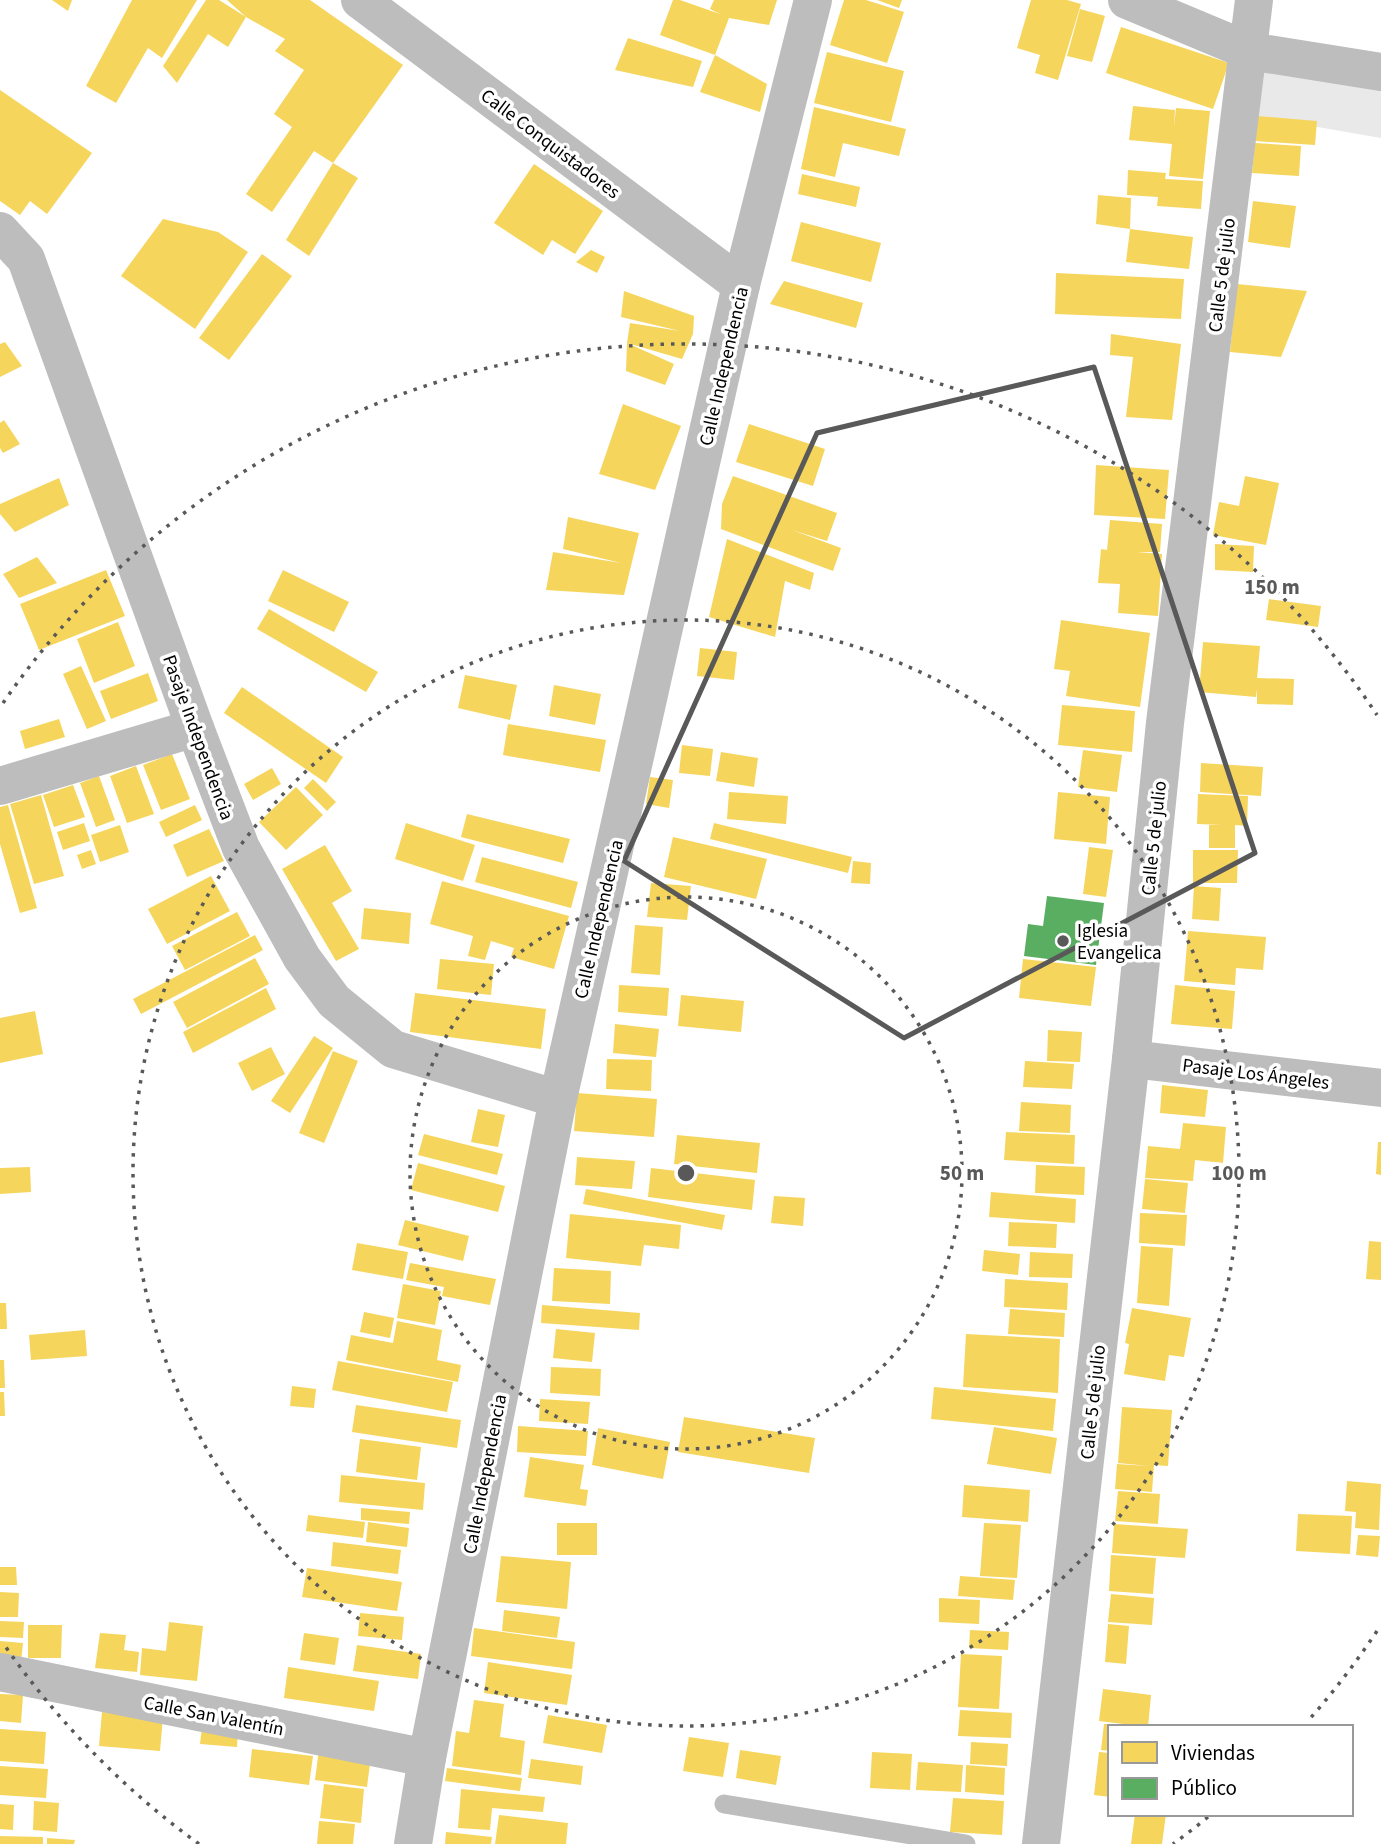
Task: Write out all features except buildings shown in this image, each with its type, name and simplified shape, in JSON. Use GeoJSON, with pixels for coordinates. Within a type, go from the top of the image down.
{"type":"FeatureCollection","features":[{"type":"Feature","properties":{"kind":"street","name":"Calle Conquistadores"},"geometry":{"type":"LineString","coordinates":[[360,0],[741,285]]}},
{"type":"Feature","properties":{"kind":"street","name":"Calle Independencia"},"geometry":{"type":"LineString","coordinates":[[413,1844],[427,1758],[558,1098],[741,285],[813,0]]}},
{"type":"Feature","properties":{"kind":"street"},"geometry":{"type":"LineString","coordinates":[[1127,0],[1249,51],[1381,72]]}},
{"type":"Feature","properties":{"kind":"street","name":"Calle 5 de julio"},"geometry":{"type":"LineString","coordinates":[[1041,1844],[1131,1059],[1165,723],[1254,0]]}},
{"type":"Feature","properties":{"kind":"street","name":"Pasaje Independencia"},"geometry":{"type":"LineString","coordinates":[[0,231],[26,259],[241,848],[302,958],[334,1000],[393,1049],[558,1098]]}},
{"type":"Feature","properties":{"kind":"street"},"geometry":{"type":"LineString","coordinates":[[0,786],[195,728]]}},
{"type":"Feature","properties":{"kind":"street","name":"Pasaje Los Ángeles"},"geometry":{"type":"LineString","coordinates":[[1131,1059],[1381,1088]]}},
{"type":"Feature","properties":{"kind":"street","name":"Calle San Valentín"},"geometry":{"type":"LineString","coordinates":[[0,1672],[427,1758]]}},
{"type":"Feature","properties":{"kind":"lane"},"geometry":{"type":"LineString","coordinates":[[724,1804],[966,1844]]}},
{"type":"Feature","properties":{"kind":"highlighted area"},"geometry":{"type":"Polygon","coordinates":[[[1094,367],[1255,853],[904,1038],[624,861],[817,433],[1094,367]]]}},
{"type":"Feature","properties":{"kind":"shaded area"},"geometry":{"type":"Polygon","coordinates":[[[1261,55],[1381,75],[1381,138],[1249,115],[1261,55]]]}},
{"type":"Feature","properties":{"kind":"place","name":"Iglesia Evangelica"},"geometry":{"type":"Point","coordinates":[1063,941]}}]}
